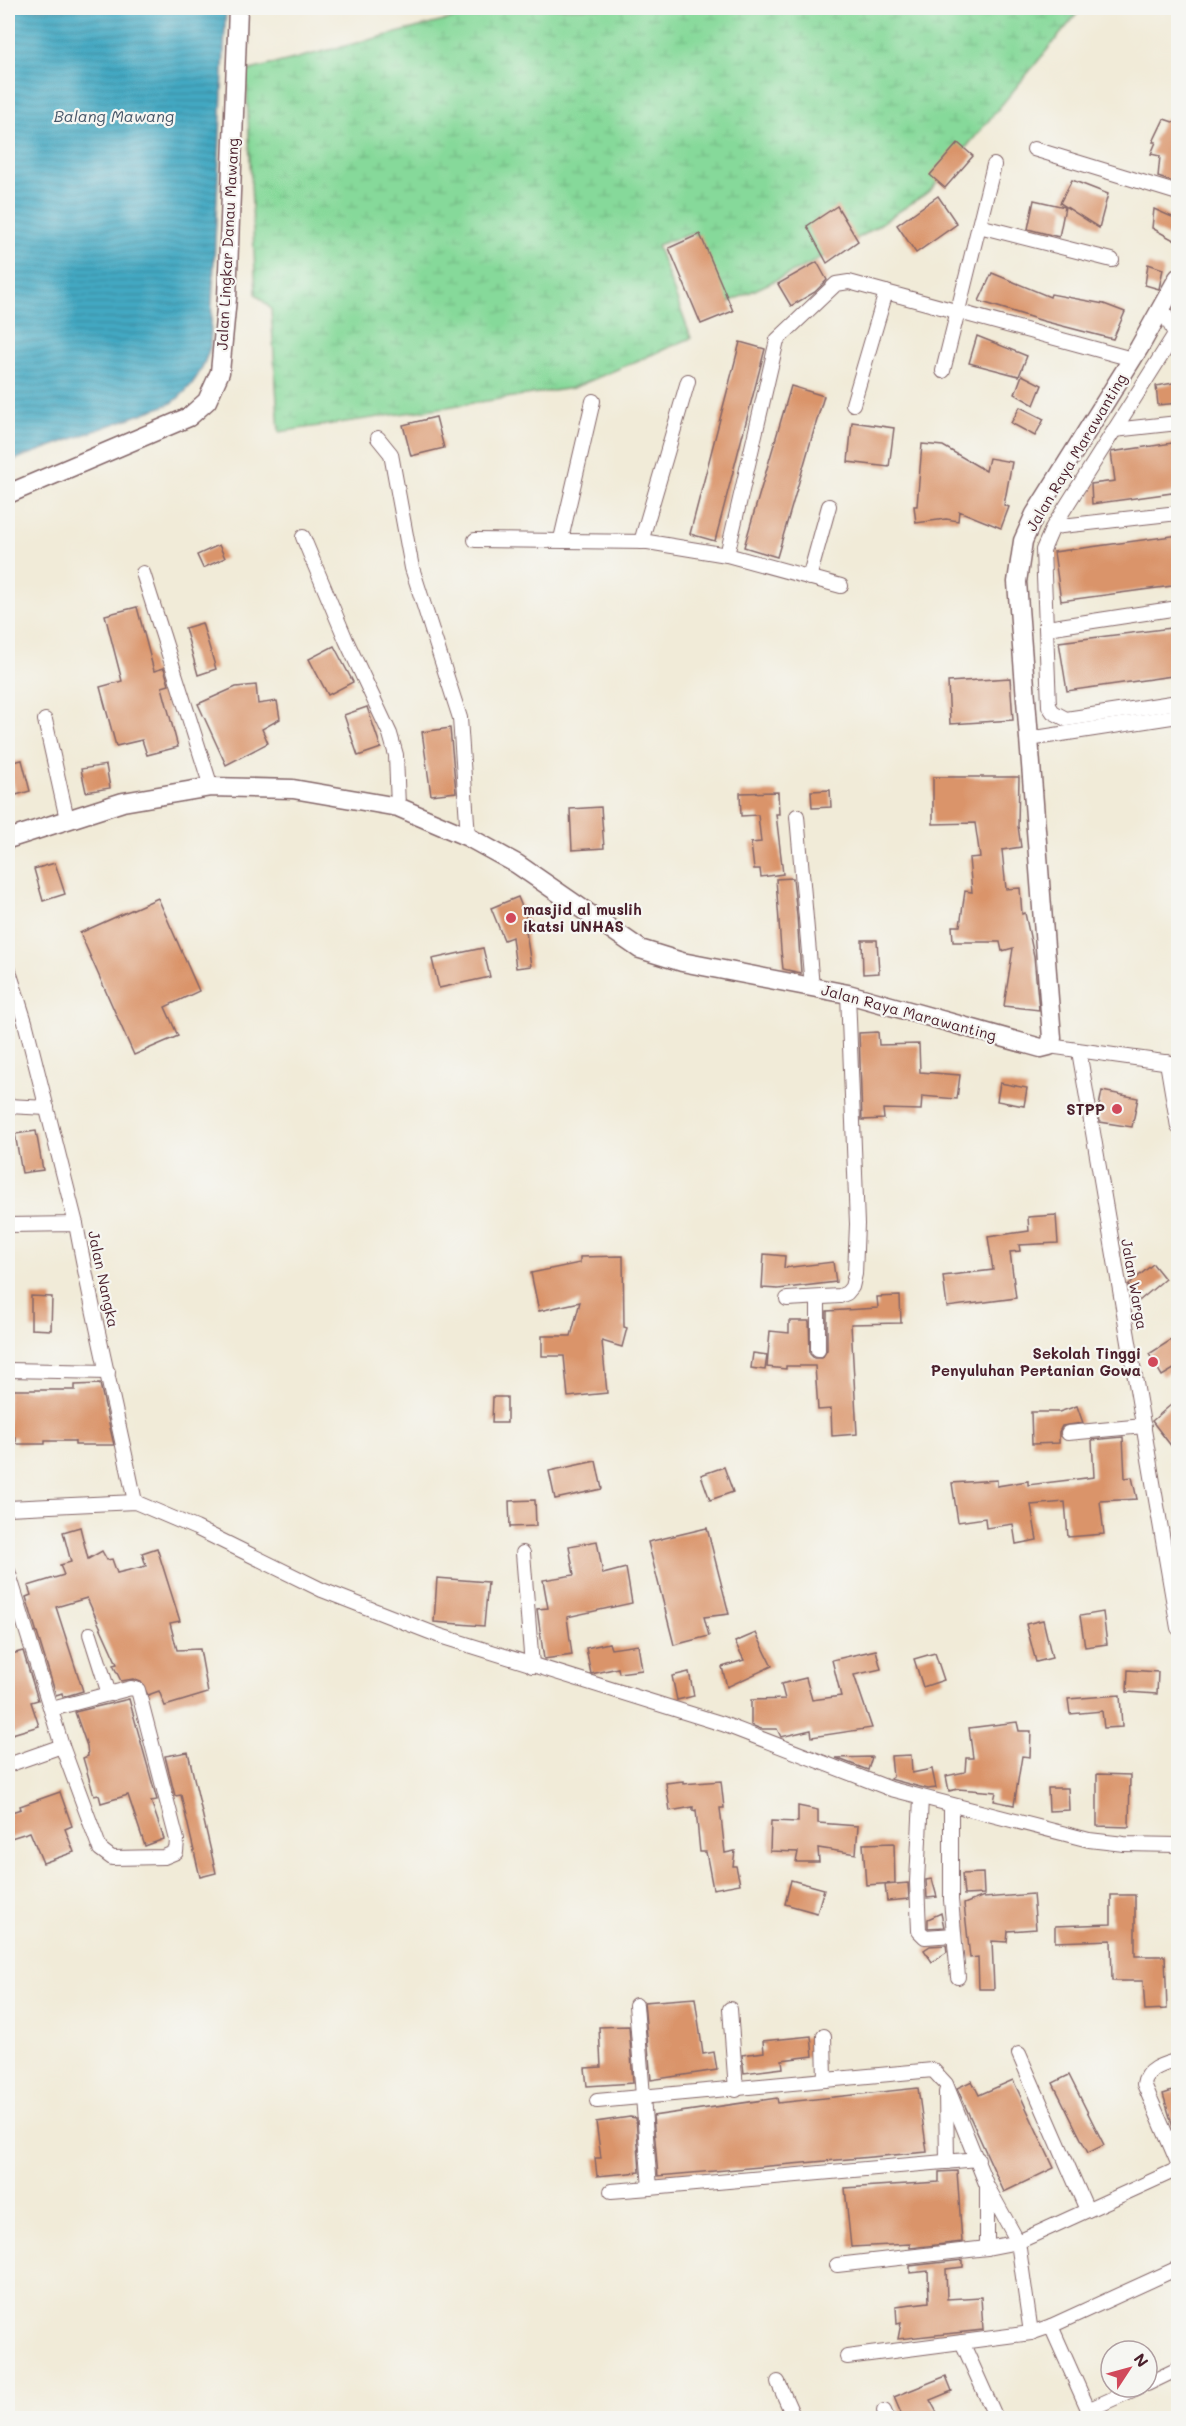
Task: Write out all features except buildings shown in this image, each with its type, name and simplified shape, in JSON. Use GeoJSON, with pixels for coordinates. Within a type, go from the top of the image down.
{"type":"FeatureCollection","features":[{"type":"Feature","properties":{"kind":"street","name":"Jalan Lingkar Danau Mawang"},"geometry":{"type":"LineString","coordinates":[[8,494],[189,417],[207,401],[220,372],[227,298],[238,8]]}},
{"type":"Feature","properties":{"kind":"street"},"geometry":{"type":"LineString","coordinates":[[1034,149],[1096,165],[1179,193]]}},
{"type":"Feature","properties":{"kind":"street"},"geometry":{"type":"LineString","coordinates":[[943,371],[994,165]]}},
{"type":"Feature","properties":{"kind":"street"},"geometry":{"type":"LineString","coordinates":[[979,226],[1112,260]]}},
{"type":"Feature","properties":{"kind":"street","name":"Jalan Raya Marawanting"},"geometry":{"type":"LineString","coordinates":[[8,839],[123,802],[211,787],[293,789],[398,807],[468,837],[526,870],[640,950],[682,963],[848,994],[1041,1048],[1048,1046],[1052,1038],[1017,582],[1023,541],[1035,514],[1132,359],[1179,278]]}},
{"type":"Feature","properties":{"kind":"street"},"geometry":{"type":"LineString","coordinates":[[727,555],[777,340],[836,284],[849,282],[1132,359]]}},
{"type":"Feature","properties":{"kind":"street"},"geometry":{"type":"LineString","coordinates":[[853,404],[886,292]]}},
{"type":"Feature","properties":{"kind":"street"},"geometry":{"type":"LineString","coordinates":[[1162,308],[1177,333],[1053,527],[1043,550],[1049,706],[1053,712],[1066,719],[1179,702]]}},
{"type":"Feature","properties":{"kind":"street"},"geometry":{"type":"LineString","coordinates":[[641,542],[688,381]]}},
{"type":"Feature","properties":{"kind":"street"},"geometry":{"type":"LineString","coordinates":[[561,539],[593,401]]}},
{"type":"Feature","properties":{"kind":"street"},"geometry":{"type":"LineString","coordinates":[[1114,430],[1179,423]]}},
{"type":"Feature","properties":{"kind":"street"},"geometry":{"type":"LineString","coordinates":[[378,438],[391,454],[412,568],[460,718],[468,837]]}},
{"type":"Feature","properties":{"kind":"street"},"geometry":{"type":"LineString","coordinates":[[809,578],[829,506]]}},
{"type":"Feature","properties":{"kind":"street"},"geometry":{"type":"LineString","coordinates":[[1053,527],[1179,513]]}},
{"type":"Feature","properties":{"kind":"street"},"geometry":{"type":"LineString","coordinates":[[303,537],[346,640],[390,734],[396,755],[398,807]]}},
{"type":"Feature","properties":{"kind":"street"},"geometry":{"type":"LineString","coordinates":[[475,540],[561,539],[641,542],[727,555],[841,586]]}},
{"type":"Feature","properties":{"kind":"street"},"geometry":{"type":"LineString","coordinates":[[143,573],[211,787]]}},
{"type":"Feature","properties":{"kind":"street"},"geometry":{"type":"LineString","coordinates":[[1047,628],[1179,608]]}},
{"type":"Feature","properties":{"kind":"street"},"geometry":{"type":"LineString","coordinates":[[1029,739],[1179,716]]}},
{"type":"Feature","properties":{"kind":"street"},"geometry":{"type":"LineString","coordinates":[[45,720],[67,819]]}},
{"type":"Feature","properties":{"kind":"street"},"geometry":{"type":"LineString","coordinates":[[796,816],[812,987]]}},
{"type":"Feature","properties":{"kind":"street"},"geometry":{"type":"LineString","coordinates":[[8,968],[76,1224]]}},
{"type":"Feature","properties":{"kind":"street"},"geometry":{"type":"LineString","coordinates":[[787,1299],[818,1298],[847,1293],[855,1274],[857,1224],[848,994]]}},
{"type":"Feature","properties":{"kind":"street"},"geometry":{"type":"LineString","coordinates":[[1048,1046],[1173,1063],[1179,1127]]}},
{"type":"Feature","properties":{"kind":"street","name":"Jalan Warga"},"geometry":{"type":"LineString","coordinates":[[1079,1051],[1179,1628]]}},
{"type":"Feature","properties":{"kind":"street"},"geometry":{"type":"LineString","coordinates":[[8,1106],[47,1108]]}},
{"type":"Feature","properties":{"kind":"street","name":"Jalan Nangka"},"geometry":{"type":"LineString","coordinates":[[8,1225],[76,1224],[90,1302],[108,1372],[135,1502]]}},
{"type":"Feature","properties":{"kind":"street"},"geometry":{"type":"LineString","coordinates":[[818,1298],[818,1350]]}},
{"type":"Feature","properties":{"kind":"street"},"geometry":{"type":"LineString","coordinates":[[8,1370],[108,1372]]}},
{"type":"Feature","properties":{"kind":"street"},"geometry":{"type":"LineString","coordinates":[[1068,1433],[1144,1426]]}},
{"type":"Feature","properties":{"kind":"street"},"geometry":{"type":"LineString","coordinates":[[8,1508],[135,1502],[188,1524],[322,1590],[440,1636],[723,1724],[921,1798],[1089,1840],[1124,1844],[1179,1845]]}},
{"type":"Feature","properties":{"kind":"street"},"geometry":{"type":"LineString","coordinates":[[523,1553],[532,1666]]}},
{"type":"Feature","properties":{"kind":"street"},"geometry":{"type":"LineString","coordinates":[[8,1571],[11,1599],[52,1709],[62,1746],[96,1843],[105,1854],[112,1858],[164,1857],[176,1852],[177,1840],[140,1693],[133,1687],[52,1709]]}},
{"type":"Feature","properties":{"kind":"street"},"geometry":{"type":"LineString","coordinates":[[90,1634],[109,1694]]}},
{"type":"Feature","properties":{"kind":"street"},"geometry":{"type":"LineString","coordinates":[[8,1764],[62,1746]]}},
{"type":"Feature","properties":{"kind":"street"},"geometry":{"type":"LineString","coordinates":[[921,1798],[917,1882],[919,1931],[925,1937],[954,1935]]}},
{"type":"Feature","properties":{"kind":"street"},"geometry":{"type":"LineString","coordinates":[[951,1805],[954,1935],[958,1977]]}},
{"type":"Feature","properties":{"kind":"street"},"geometry":{"type":"LineString","coordinates":[[636,2006],[650,2188]]}},
{"type":"Feature","properties":{"kind":"street"},"geometry":{"type":"LineString","coordinates":[[730,2009],[736,2090]]}},
{"type":"Feature","properties":{"kind":"street"},"geometry":{"type":"LineString","coordinates":[[824,2036],[825,2080]]}},
{"type":"Feature","properties":{"kind":"street"},"geometry":{"type":"LineString","coordinates":[[1019,2054],[1087,2210]]}},
{"type":"Feature","properties":{"kind":"street"},"geometry":{"type":"LineString","coordinates":[[1179,2060],[1150,2072],[1145,2077],[1144,2084],[1179,2163]]}},
{"type":"Feature","properties":{"kind":"street"},"geometry":{"type":"LineString","coordinates":[[597,2101],[736,2090],[926,2070],[939,2073],[946,2084],[978,2159],[987,2186],[1018,2242],[1031,2333]]}},
{"type":"Feature","properties":{"kind":"street"},"geometry":{"type":"LineString","coordinates":[[946,2084],[947,2162]]}},
{"type":"Feature","properties":{"kind":"street"},"geometry":{"type":"LineString","coordinates":[[611,2191],[978,2159]]}},
{"type":"Feature","properties":{"kind":"street"},"geometry":{"type":"LineString","coordinates":[[837,2265],[987,2248],[1018,2242],[1179,2169]]}},
{"type":"Feature","properties":{"kind":"street"},"geometry":{"type":"LineString","coordinates":[[987,2186],[987,2248]]}},
{"type":"Feature","properties":{"kind":"street"},"geometry":{"type":"LineString","coordinates":[[847,2357],[1031,2333],[1179,2268]]}},
{"type":"Feature","properties":{"kind":"street"},"geometry":{"type":"LineString","coordinates":[[1051,2326],[1090,2414],[1117,2399]]}},
{"type":"Feature","properties":{"kind":"street"},"geometry":{"type":"LineString","coordinates":[[962,2342],[996,2418]]}},
{"type":"Feature","properties":{"kind":"street"},"geometry":{"type":"LineString","coordinates":[[1159,2378],[1179,2369]]}},
{"type":"Feature","properties":{"kind":"street"},"geometry":{"type":"LineString","coordinates":[[778,2382],[794,2418]]}},
{"type":"Feature","properties":{"kind":"green space"},"geometry":{"type":"Polygon","coordinates":[[[495,8],[1082,8],[930,191],[865,234],[812,263],[723,305],[694,233],[657,245],[691,338],[573,388],[279,432],[271,309],[256,294],[246,71],[495,8]]]}},
{"type":"Feature","properties":{"kind":"water","name":"Balang Mawang"},"geometry":{"type":"Polygon","coordinates":[[[8,8],[226,8],[210,347],[204,364],[191,385],[172,403],[8,462],[8,8]]]}},
{"type":"Feature","properties":{"kind":"place","name":"masjid al muslih ikatsi UNHAS"},"geometry":{"type":"Point","coordinates":[511,918]}},
{"type":"Feature","properties":{"kind":"place","name":"STPP"},"geometry":{"type":"Point","coordinates":[1117,1109]}},
{"type":"Feature","properties":{"kind":"place","name":"Sekolah Tinggi Penyuluhan Pertanian Gowa"},"geometry":{"type":"Point","coordinates":[1153,1362]}}]}
